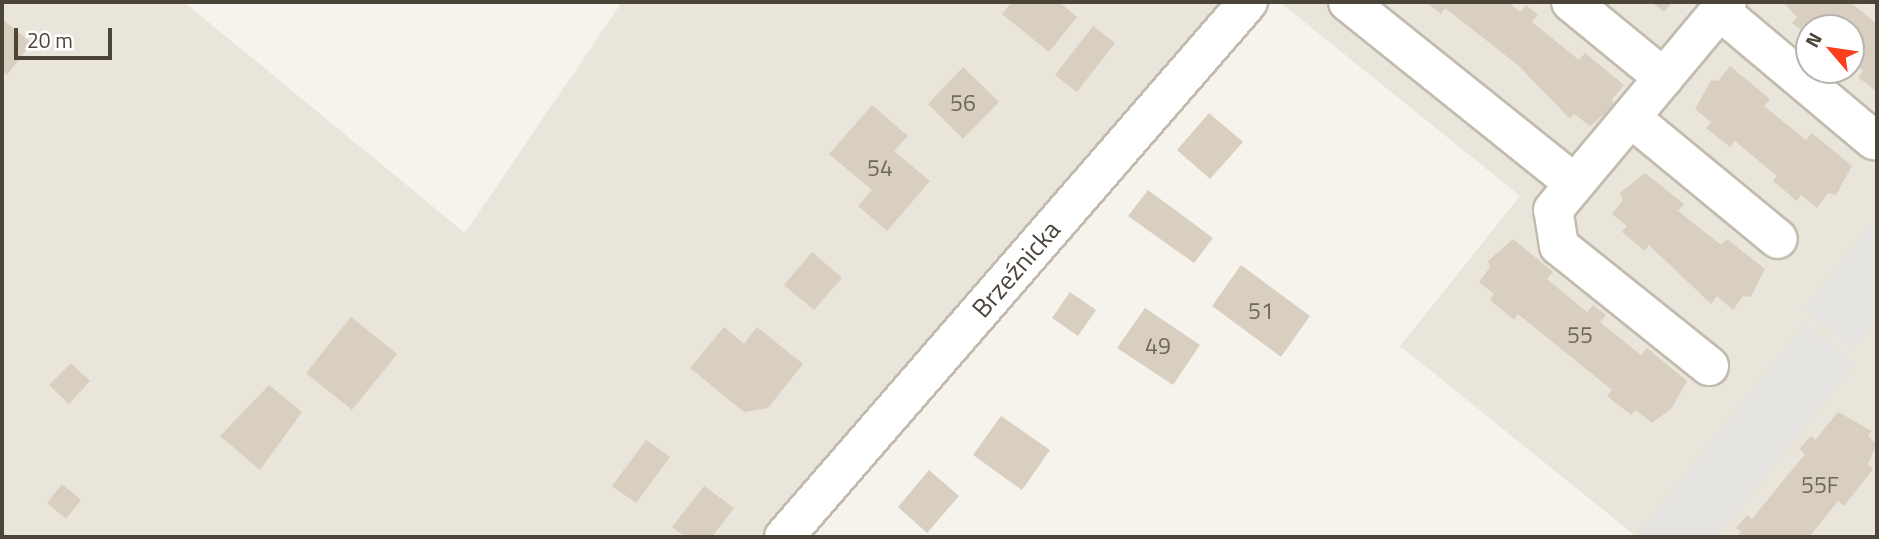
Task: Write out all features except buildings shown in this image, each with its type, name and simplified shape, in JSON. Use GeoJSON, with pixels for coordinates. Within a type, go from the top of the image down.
{"type":"FeatureCollection","features":[{"type":"Feature","properties":{"kind":"street","name":"Brzeźnicka"},"geometry":{"type":"LineString","coordinates":[[784,537],[1248,2]]}},
{"type":"Feature","properties":{"kind":"street"},"geometry":{"type":"LineString","coordinates":[[1348,2],[1574,183]]}},
{"type":"Feature","properties":{"kind":"street"},"geometry":{"type":"LineString","coordinates":[[1572,2],[1664,78]]}},
{"type":"Feature","properties":{"kind":"street"},"geometry":{"type":"LineString","coordinates":[[1709,366],[1559,246],[1553,210],[1723,7],[1874,140]]}},
{"type":"Feature","properties":{"kind":"street"},"geometry":{"type":"LineString","coordinates":[[1631,118],[1778,239]]}},
{"type":"Feature","properties":{"kind":"shaded area"},"geometry":{"type":"Polygon","coordinates":[[[2,2],[184,2],[465,233],[622,2],[1232,2],[767,537],[2,537],[2,2]]]}},
{"type":"Feature","properties":{"kind":"shaded area"},"geometry":{"type":"Polygon","coordinates":[[[1877,2],[1877,537],[1637,537],[1400,346],[1520,196],[1281,3],[1877,2]]]}},
{"type":"Feature","properties":{"kind":"shaded area"},"geometry":{"type":"Polygon","coordinates":[[[1877,216],[1877,319],[1854,348],[1804,309],[1877,216]]]}},
{"type":"Feature","properties":{"kind":"shaded area"},"geometry":{"type":"Polygon","coordinates":[[[1804,324],[1855,364],[1717,537],[1644,537],[1639,533],[1804,324]]]}}]}
